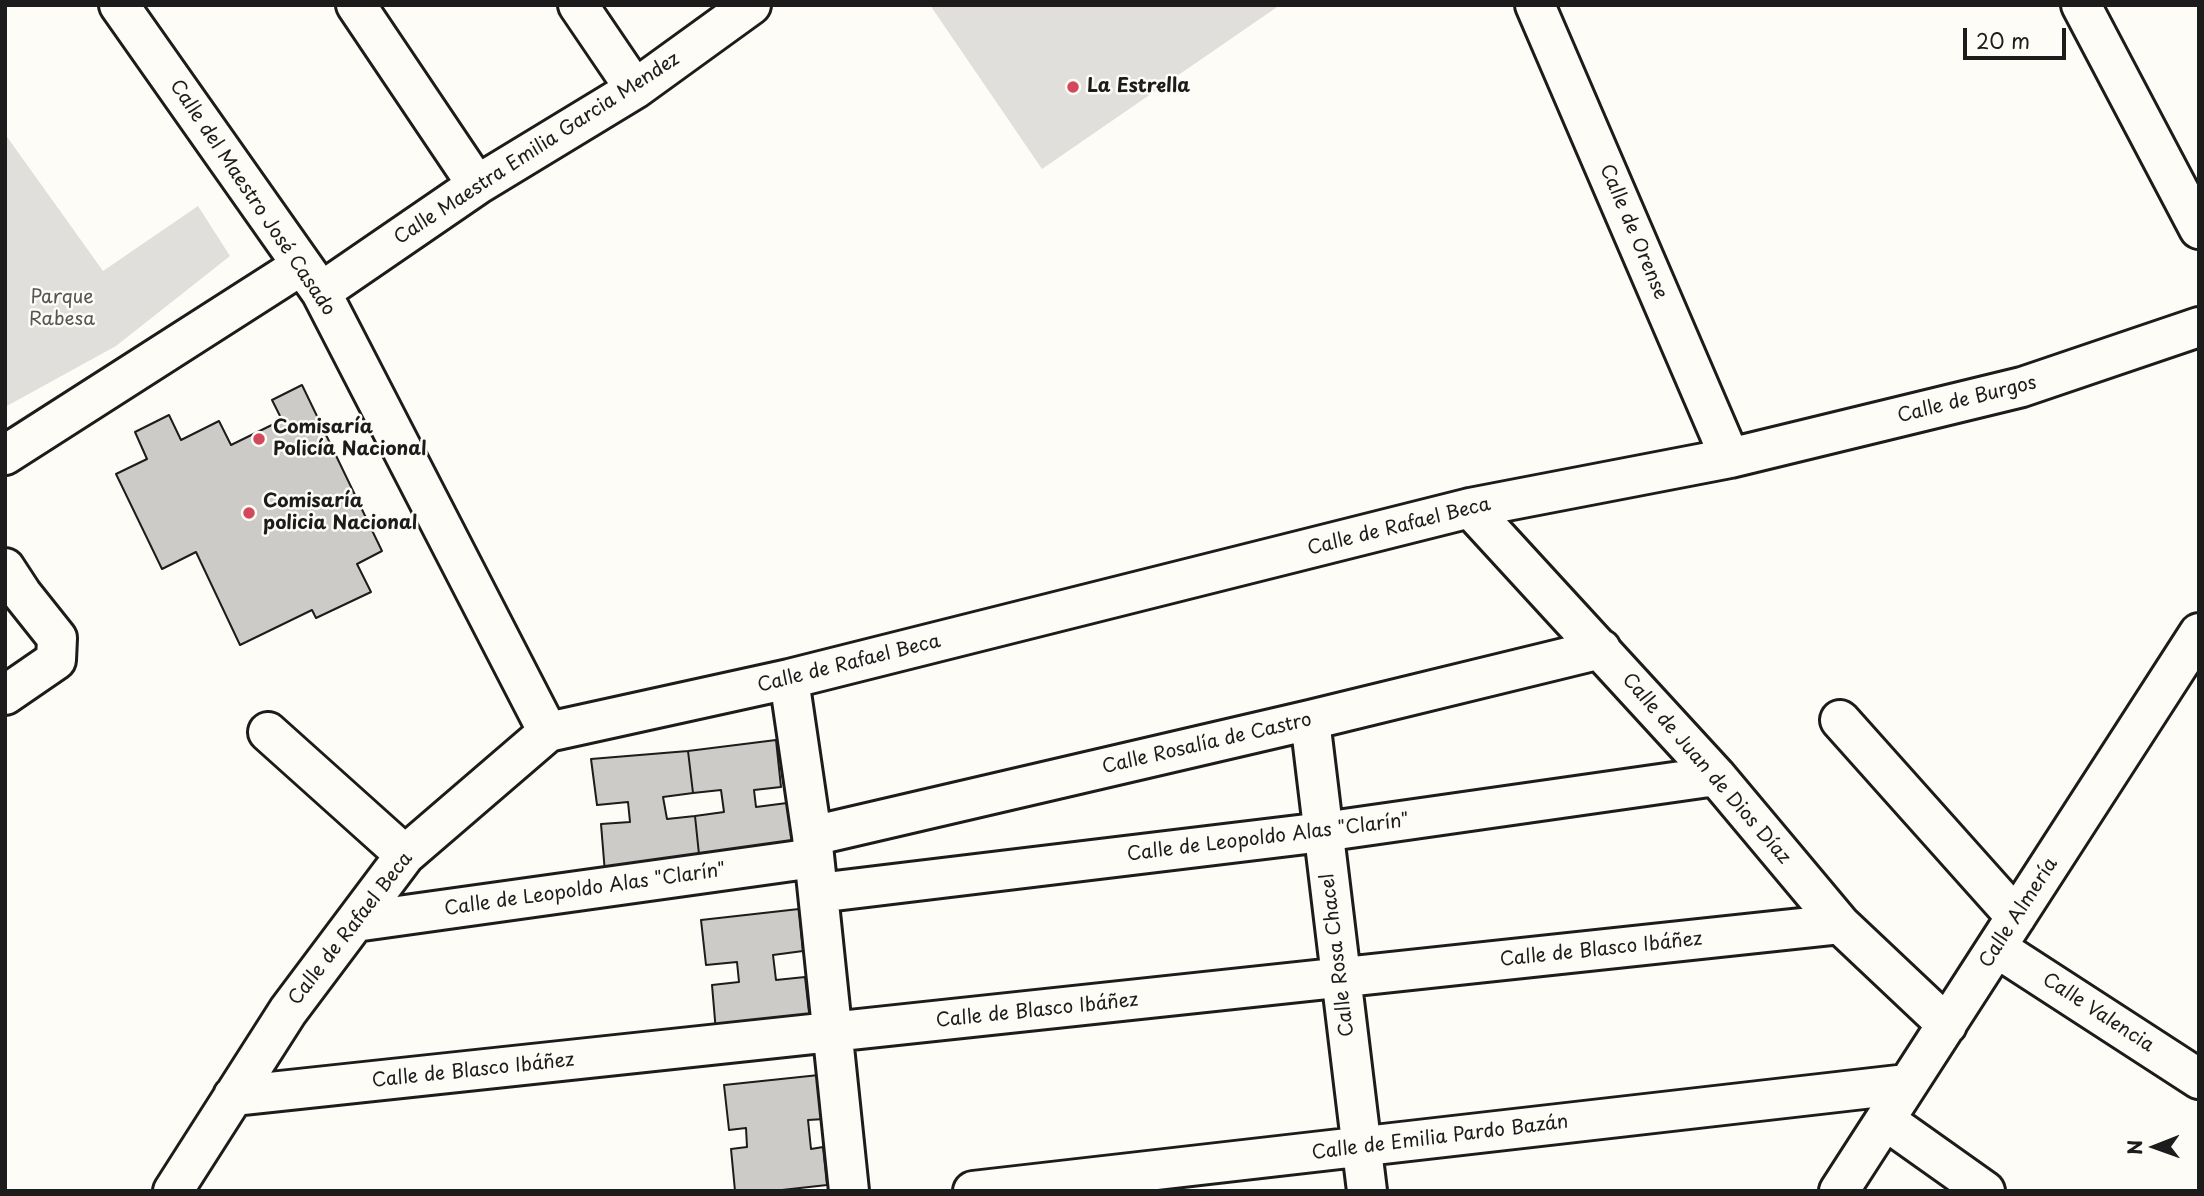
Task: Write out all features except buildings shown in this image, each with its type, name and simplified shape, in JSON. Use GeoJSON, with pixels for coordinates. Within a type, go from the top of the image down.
{"type":"FeatureCollection","features":[{"type":"Feature","properties":{"kind":"street","name":"Calle del Maestro José Casado"},"geometry":{"type":"LineString","coordinates":[[119,5],[312,278],[548,732]]}},
{"type":"Feature","properties":{"kind":"street"},"geometry":{"type":"LineString","coordinates":[[356,5],[477,185]]}},
{"type":"Feature","properties":{"kind":"street"},"geometry":{"type":"LineString","coordinates":[[578,5],[635,89]]}},
{"type":"Feature","properties":{"kind":"street","name":"Calle Maestra Emilia Garcia Mendez"},"geometry":{"type":"LineString","coordinates":[[5,455],[477,185],[635,89],[751,5]]}},
{"type":"Feature","properties":{"kind":"street","name":"Calle de Orense"},"geometry":{"type":"LineString","coordinates":[[1535,5],[1730,458]]}},
{"type":"Feature","properties":{"kind":"street"},"geometry":{"type":"LineString","coordinates":[[2081,5],[2199,229]]}},
{"type":"Feature","properties":{"kind":"street","name":"Calle de Burgos"},"geometry":{"type":"LineString","coordinates":[[1730,458],[2022,387],[2199,327]]}},
{"type":"Feature","properties":{"kind":"street","name":"Calle de Rafael Beca"},"geometry":{"type":"LineString","coordinates":[[173,1191],[288,1011],[405,855],[548,732],[789,679],[1470,508],[1730,458]]}},
{"type":"Feature","properties":{"kind":"street","name":"Calle de Juan de Dios Díaz"},"geometry":{"type":"LineString","coordinates":[[1470,508],[1716,776],[1840,924],[1947,1025]]}},
{"type":"Feature","properties":{"kind":"street"},"geometry":{"type":"LineString","coordinates":[[5,695],[56,660],[57,638],[11,589]]}},
{"type":"Feature","properties":{"kind":"street","name":"Calle Almería"},"geometry":{"type":"LineString","coordinates":[[1839,1191],[2199,633]]}},
{"type":"Feature","properties":{"kind":"street","name":"Calle Rosalía de Castro"},"geometry":{"type":"LineString","coordinates":[[815,862],[1310,720],[1601,649]]}},
{"type":"Feature","properties":{"kind":"street"},"geometry":{"type":"LineString","coordinates":[[789,679],[815,862],[849,1191]]}},
{"type":"Feature","properties":{"kind":"street","name":"Calle Rosa Chacel"},"geometry":{"type":"LineString","coordinates":[[1310,720],[1367,1191]]}},
{"type":"Feature","properties":{"kind":"street","name":"Calle Valencia"},"geometry":{"type":"LineString","coordinates":[[1840,720],[2007,933],[2196,1072]]}},
{"type":"Feature","properties":{"kind":"street"},"geometry":{"type":"LineString","coordinates":[[268,732],[405,855]]}},
{"type":"Feature","properties":{"kind":"street","name":"Calle de Leopoldo Alas \"Clarín\""},"geometry":{"type":"LineString","coordinates":[[355,922],[815,862],[1323,832],[1716,776]]}},
{"type":"Feature","properties":{"kind":"street","name":"Calle de Blasco Ibáñez"},"geometry":{"type":"LineString","coordinates":[[233,1096],[1840,924]]}},
{"type":"Feature","properties":{"kind":"street","name":"Calle de Emilia Pardo Bazán"},"geometry":{"type":"LineString","coordinates":[[973,1191],[1907,1084]]}},
{"type":"Feature","properties":{"kind":"street"},"geometry":{"type":"LineString","coordinates":[[1885,1120],[1985,1191]]}},
{"type":"Feature","properties":{"kind":"green space","name":"La Estrella"},"geometry":{"type":"Polygon","coordinates":[[[930,5],[1280,5],[1042,169],[930,5]]]}},
{"type":"Feature","properties":{"kind":"green space","name":"Parque Rabesa"},"geometry":{"type":"Polygon","coordinates":[[[5,134],[103,271],[198,206],[230,256],[116,346],[5,407],[5,134]]]}},
{"type":"Feature","properties":{"kind":"place","name":"La Estrella"},"geometry":{"type":"Point","coordinates":[1073,87]}},
{"type":"Feature","properties":{"kind":"place","name":"Comisaría Policía Nacional"},"geometry":{"type":"Point","coordinates":[259,439]}},
{"type":"Feature","properties":{"kind":"place","name":"Comisaría policia Nacional"},"geometry":{"type":"Point","coordinates":[249,513]}}]}
